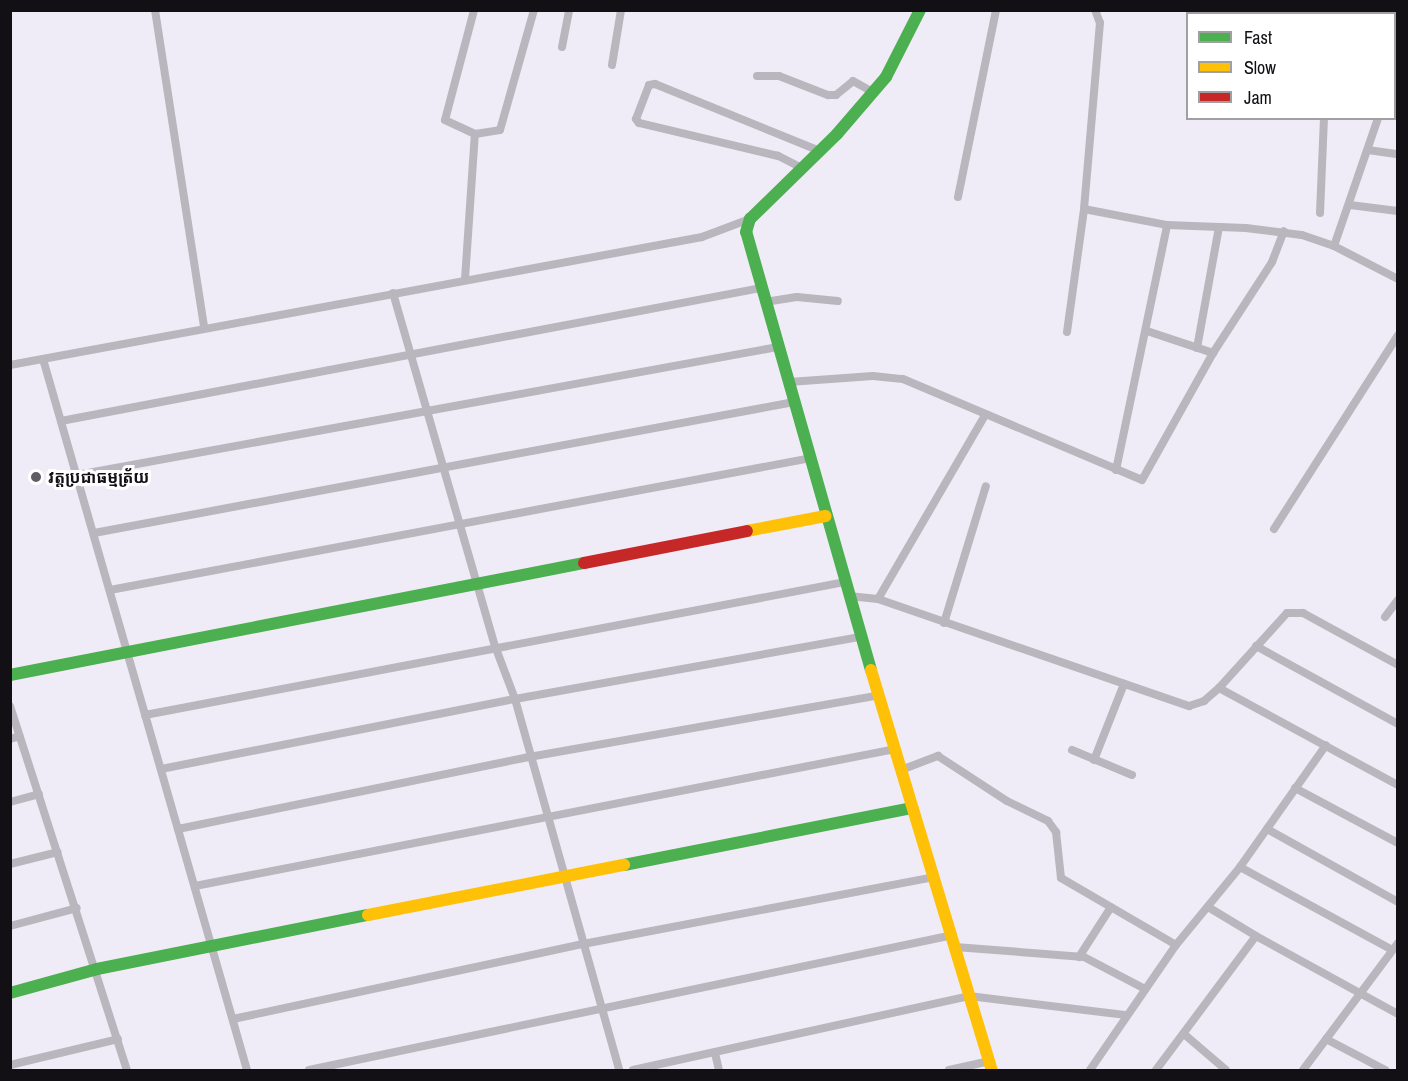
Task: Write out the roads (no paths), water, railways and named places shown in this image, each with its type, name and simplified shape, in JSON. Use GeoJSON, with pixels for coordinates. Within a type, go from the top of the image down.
{"type":"FeatureCollection","features":[{"type":"Feature","properties":{"kind":"street"},"geometry":{"type":"LineString","coordinates":[[155,10],[204,328]]}},
{"type":"Feature","properties":{"kind":"street"},"geometry":{"type":"LineString","coordinates":[[474,10],[445,120],[475,134],[500,130],[534,10]]}},
{"type":"Feature","properties":{"kind":"street"},"geometry":{"type":"LineString","coordinates":[[562,47],[569,10]]}},
{"type":"Feature","properties":{"kind":"street"},"geometry":{"type":"LineString","coordinates":[[612,65],[621,10]]}},
{"type":"Feature","properties":{"kind":"street"},"geometry":{"type":"LineString","coordinates":[[10,365],[465,279],[702,237],[750,219],[820,151],[886,77],[920,10]]}},
{"type":"Feature","properties":{"kind":"street"},"geometry":{"type":"LineString","coordinates":[[958,198],[996,10]]}},
{"type":"Feature","properties":{"kind":"street"},"geometry":{"type":"LineString","coordinates":[[1067,332],[1084,209],[1100,23],[1095,10]]}},
{"type":"Feature","properties":{"kind":"street"},"geometry":{"type":"LineString","coordinates":[[757,76],[779,76],[828,95],[836,95],[853,81],[873,92]]}},
{"type":"Feature","properties":{"kind":"street"},"geometry":{"type":"LineString","coordinates":[[802,168],[778,156],[639,123],[636,120],[649,85],[655,84],[820,151]]}},
{"type":"Feature","properties":{"kind":"street"},"geometry":{"type":"LineString","coordinates":[[1334,246],[1377,120]]}},
{"type":"Feature","properties":{"kind":"street"},"geometry":{"type":"LineString","coordinates":[[1320,213],[1323,121]]}},
{"type":"Feature","properties":{"kind":"street"},"geometry":{"type":"LineString","coordinates":[[465,279],[475,134]]}},
{"type":"Feature","properties":{"kind":"street"},"geometry":{"type":"LineString","coordinates":[[1368,150],[1398,154]]}},
{"type":"Feature","properties":{"kind":"street"},"geometry":{"type":"LineString","coordinates":[[1350,205],[1398,211]]}},
{"type":"Feature","properties":{"kind":"street"},"geometry":{"type":"LineString","coordinates":[[1084,209],[1167,225],[1284,231],[1334,246],[1398,279]]}},
{"type":"Feature","properties":{"kind":"street"},"geometry":{"type":"LineString","coordinates":[[750,219],[746,239],[795,402],[861,637],[991,1066],[949,1071]]}},
{"type":"Feature","properties":{"kind":"street"},"geometry":{"type":"LineString","coordinates":[[1116,470],[1147,332],[1167,225]]}},
{"type":"Feature","properties":{"kind":"street"},"geometry":{"type":"LineString","coordinates":[[1197,348],[1219,227]]}},
{"type":"Feature","properties":{"kind":"street"},"geometry":{"type":"LineString","coordinates":[[789,382],[862,376],[896,378],[1142,480],[1213,353],[1272,262],[1284,231]]}},
{"type":"Feature","properties":{"kind":"street"},"geometry":{"type":"LineString","coordinates":[[61,421],[410,352],[761,288]]}},
{"type":"Feature","properties":{"kind":"street"},"geometry":{"type":"LineString","coordinates":[[393,293],[495,646],[515,699],[562,876],[603,1009],[619,1071]]}},
{"type":"Feature","properties":{"kind":"street"},"geometry":{"type":"LineString","coordinates":[[765,303],[797,297],[838,301]]}},
{"type":"Feature","properties":{"kind":"street"},"geometry":{"type":"LineString","coordinates":[[1147,332],[1213,353]]}},
{"type":"Feature","properties":{"kind":"street"},"geometry":{"type":"LineString","coordinates":[[1274,529],[1398,335]]}},
{"type":"Feature","properties":{"kind":"street"},"geometry":{"type":"LineString","coordinates":[[77,475],[778,347]]}},
{"type":"Feature","properties":{"kind":"street"},"geometry":{"type":"LineString","coordinates":[[44,359],[247,1071]]}},
{"type":"Feature","properties":{"kind":"street"},"geometry":{"type":"LineString","coordinates":[[93,534],[443,465],[795,402]]}},
{"type":"Feature","properties":{"kind":"street"},"geometry":{"type":"LineString","coordinates":[[878,599],[985,415]]}},
{"type":"Feature","properties":{"kind":"street"},"geometry":{"type":"LineString","coordinates":[[110,590],[811,458]]}},
{"type":"Feature","properties":{"kind":"street"},"geometry":{"type":"LineString","coordinates":[[944,623],[986,486]]}},
{"type":"Feature","properties":{"kind":"street"},"geometry":{"type":"LineString","coordinates":[[10,675],[826,516]]}},
{"type":"Feature","properties":{"kind":"street"},"geometry":{"type":"LineString","coordinates":[[146,715],[495,646],[845,582]]}},
{"type":"Feature","properties":{"kind":"street"},"geometry":{"type":"LineString","coordinates":[[849,596],[878,599],[1189,706],[1204,701],[1219,688],[1287,613],[1296,611],[1398,665]]}},
{"type":"Feature","properties":{"kind":"street"},"geometry":{"type":"LineString","coordinates":[[1385,617],[1398,600]]}},
{"type":"Feature","properties":{"kind":"street"},"geometry":{"type":"LineString","coordinates":[[161,769],[515,699],[861,637]]}},
{"type":"Feature","properties":{"kind":"street"},"geometry":{"type":"LineString","coordinates":[[1256,646],[1398,724]]}},
{"type":"Feature","properties":{"kind":"street"},"geometry":{"type":"LineString","coordinates":[[1094,760],[1124,684]]}},
{"type":"Feature","properties":{"kind":"street"},"geometry":{"type":"LineString","coordinates":[[1219,688],[1398,785]]}},
{"type":"Feature","properties":{"kind":"street"},"geometry":{"type":"LineString","coordinates":[[178,829],[529,757],[879,695]]}},
{"type":"Feature","properties":{"kind":"street"},"geometry":{"type":"LineString","coordinates":[[10,706],[97,969],[127,1071]]}},
{"type":"Feature","properties":{"kind":"street"},"geometry":{"type":"LineString","coordinates":[[10,739],[20,736]]}},
{"type":"Feature","properties":{"kind":"street"},"geometry":{"type":"LineString","coordinates":[[1090,1071],[1176,945],[1240,867],[1326,745]]}},
{"type":"Feature","properties":{"kind":"street"},"geometry":{"type":"LineString","coordinates":[[195,886],[546,815],[895,749]]}},
{"type":"Feature","properties":{"kind":"street"},"geometry":{"type":"LineString","coordinates":[[1072,750],[1132,775]]}},
{"type":"Feature","properties":{"kind":"street"},"geometry":{"type":"LineString","coordinates":[[901,770],[938,756],[1007,801],[1048,821],[1056,832],[1061,878],[1176,945]]}},
{"type":"Feature","properties":{"kind":"street"},"geometry":{"type":"LineString","coordinates":[[1295,788],[1398,843]]}},
{"type":"Feature","properties":{"kind":"street"},"geometry":{"type":"LineString","coordinates":[[10,802],[39,794]]}},
{"type":"Feature","properties":{"kind":"street"},"geometry":{"type":"LineString","coordinates":[[10,993],[97,969],[912,808]]}},
{"type":"Feature","properties":{"kind":"street"},"geometry":{"type":"LineString","coordinates":[[1267,829],[1398,902]]}},
{"type":"Feature","properties":{"kind":"street"},"geometry":{"type":"LineString","coordinates":[[10,864],[58,852]]}},
{"type":"Feature","properties":{"kind":"street"},"geometry":{"type":"LineString","coordinates":[[1240,867],[1392,950]]}},
{"type":"Feature","properties":{"kind":"street"},"geometry":{"type":"LineString","coordinates":[[233,1019],[583,944],[934,877]]}},
{"type":"Feature","properties":{"kind":"street"},"geometry":{"type":"LineString","coordinates":[[1079,957],[1111,907]]}},
{"type":"Feature","properties":{"kind":"street"},"geometry":{"type":"LineString","coordinates":[[1208,907],[1398,1014]]}},
{"type":"Feature","properties":{"kind":"street"},"geometry":{"type":"LineString","coordinates":[[10,926],[77,908]]}},
{"type":"Feature","properties":{"kind":"street"},"geometry":{"type":"LineString","coordinates":[[1156,1071],[1256,936]]}},
{"type":"Feature","properties":{"kind":"street"},"geometry":{"type":"LineString","coordinates":[[309,1071],[603,1009],[954,941],[1079,957],[1145,989]]}},
{"type":"Feature","properties":{"kind":"street"},"geometry":{"type":"LineString","coordinates":[[1304,1070],[1398,943]]}},
{"type":"Feature","properties":{"kind":"street"},"geometry":{"type":"LineString","coordinates":[[633,1071],[969,996],[1127,1015]]}},
{"type":"Feature","properties":{"kind":"street"},"geometry":{"type":"LineString","coordinates":[[1184,1034],[1226,1071]]}},
{"type":"Feature","properties":{"kind":"street"},"geometry":{"type":"LineString","coordinates":[[10,1065],[118,1039]]}},
{"type":"Feature","properties":{"kind":"street"},"geometry":{"type":"LineString","coordinates":[[1326,1039],[1385,1071]]}},
{"type":"Feature","properties":{"kind":"street"},"geometry":{"type":"LineString","coordinates":[[715,1053],[719,1071]]}},
{"type":"Feature","properties":{"kind":"place","name":"វត្តប្រជាធម្មត្រ័យ"},"geometry":{"type":"Point","coordinates":[36,477]}}]}
